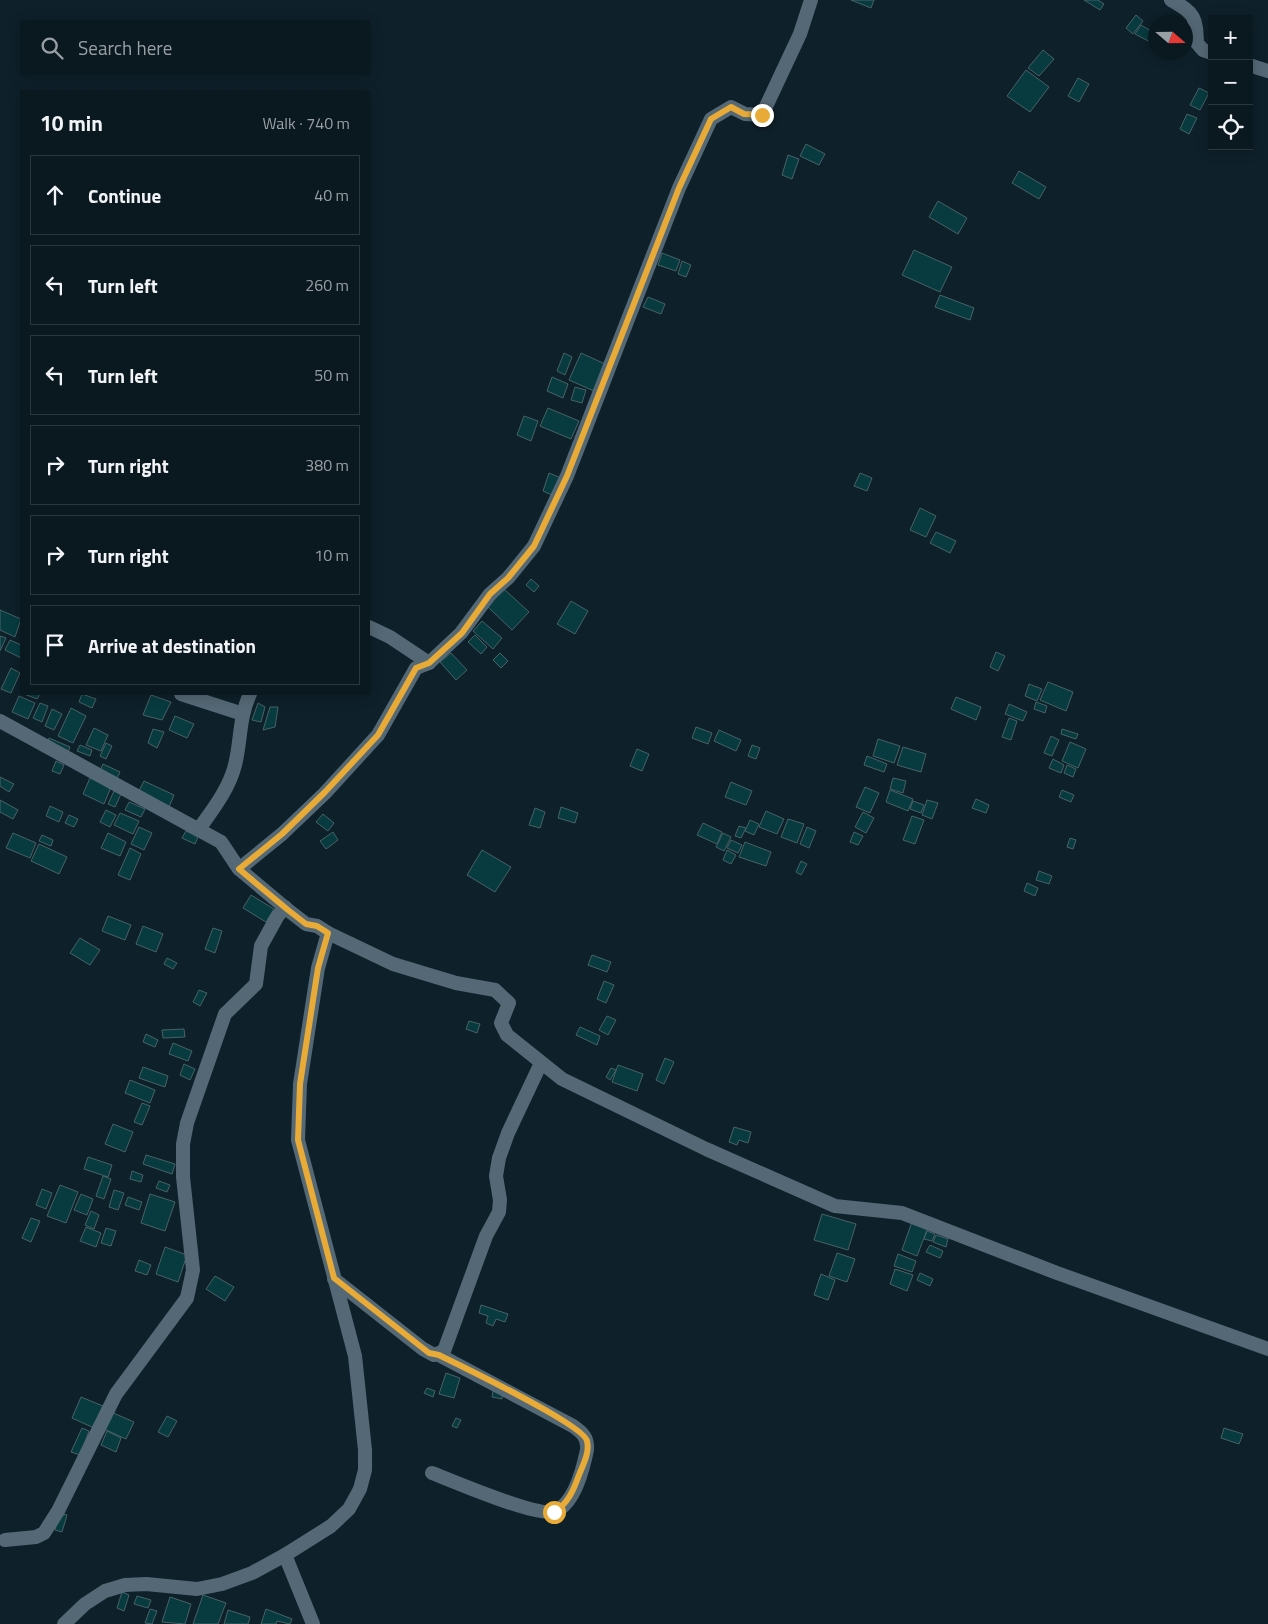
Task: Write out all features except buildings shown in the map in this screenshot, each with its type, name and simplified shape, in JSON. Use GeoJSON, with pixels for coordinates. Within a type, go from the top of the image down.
{"type":"FeatureCollection","features":[{"type":"Feature","properties":{"kind":"street"},"geometry":{"type":"LineString","coordinates":[[239,869],[282,834],[378,735],[416,668],[429,663],[462,633],[490,594],[508,578],[534,546],[567,476],[679,188],[711,119],[731,107],[744,114],[762,115],[800,34],[812,0]]}},
{"type":"Feature","properties":{"kind":"street"},"geometry":{"type":"LineString","coordinates":[[1171,0],[1187,10],[1196,21],[1197,43],[1203,50],[1208,52]]}},
{"type":"Feature","properties":{"kind":"street"},"geometry":{"type":"LineString","coordinates":[[1253,66],[1268,71]]}},
{"type":"Feature","properties":{"kind":"street"},"geometry":{"type":"LineString","coordinates":[[370,627],[390,637],[429,663]]}},
{"type":"Feature","properties":{"kind":"street"},"geometry":{"type":"LineString","coordinates":[[184,695],[242,714]]}},
{"type":"Feature","properties":{"kind":"street"},"geometry":{"type":"LineString","coordinates":[[199,829],[230,779],[242,714],[250,695]]}},
{"type":"Feature","properties":{"kind":"street"},"geometry":{"type":"LineString","coordinates":[[0,721],[221,842],[239,869],[306,924],[317,926],[393,964],[456,983],[495,990],[509,1003],[501,1024],[507,1035],[562,1079],[706,1149],[819,1200],[848,1209],[902,1212],[1057,1273],[1268,1349]]}},
{"type":"Feature","properties":{"kind":"street"},"geometry":{"type":"LineString","coordinates":[[5,1540],[36,1537],[44,1533],[58,1511],[116,1394],[187,1298],[192,1285],[193,1270],[182,1177],[183,1144],[187,1122],[224,1014],[256,984],[261,946],[277,917],[287,909]]}},
{"type":"Feature","properties":{"kind":"street"},"geometry":{"type":"LineString","coordinates":[[64,1624],[85,1604],[105,1592],[125,1585],[146,1584],[197,1589],[222,1584],[252,1573],[285,1555],[330,1526],[348,1509],[360,1490],[365,1470],[365,1450],[355,1356],[298,1140],[300,1084],[318,968],[328,933]]}},
{"type":"Feature","properties":{"kind":"street"},"geometry":{"type":"LineString","coordinates":[[439,1355],[447,1345],[486,1236],[499,1212],[500,1200],[496,1176],[499,1158],[508,1133],[541,1063]]}},
{"type":"Feature","properties":{"kind":"street"},"geometry":{"type":"LineString","coordinates":[[334,1278],[423,1350],[439,1355],[573,1426],[585,1435],[588,1442],[587,1450],[569,1498],[562,1508],[549,1513],[524,1507],[432,1473]]}},
{"type":"Feature","properties":{"kind":"street"},"geometry":{"type":"LineString","coordinates":[[285,1555],[313,1624]]}},
{"type":"Feature","properties":{"kind":"route"},"geometry":{"type":"LineString","coordinates":[[554,1512],[562,1508],[569,1498],[580,1474],[587,1450],[588,1442],[585,1435],[557,1417],[439,1355],[423,1350],[334,1278],[298,1140],[300,1084],[308,1043],[318,968],[328,933],[317,926],[306,924],[239,869],[282,834],[325,792],[378,735],[416,668],[429,663],[462,633],[490,594],[508,578],[534,546],[567,476],[590,414],[608,375],[679,188],[711,119],[721,111],[731,107],[744,114],[762,115]]}}]}
